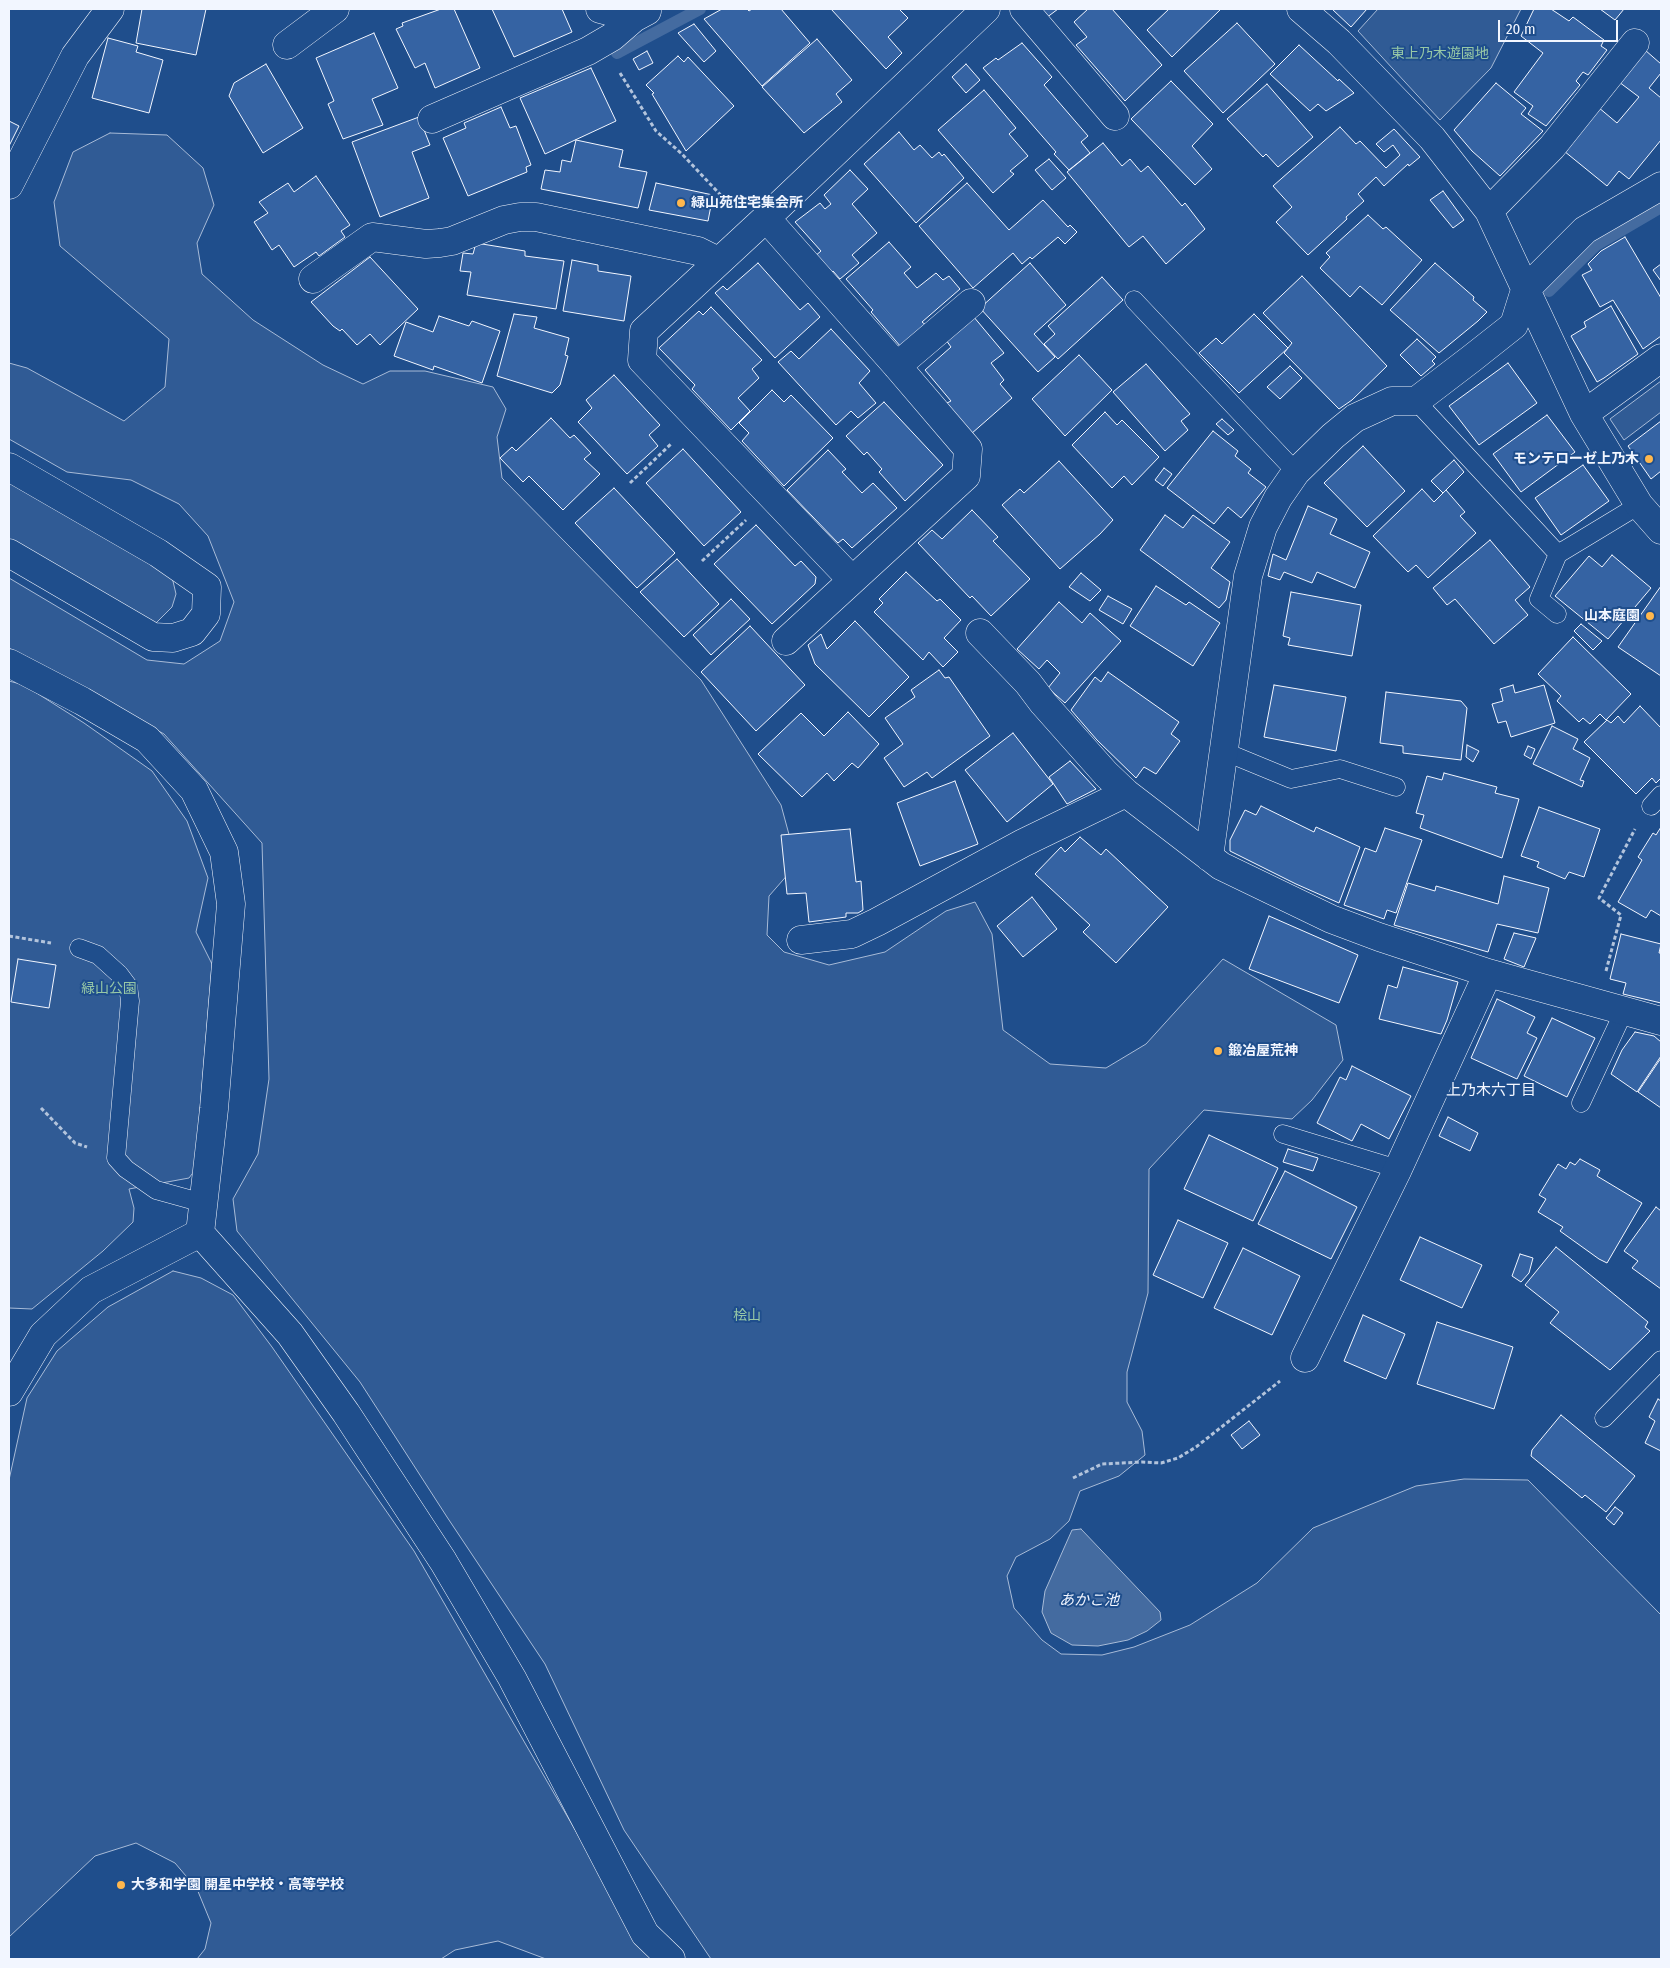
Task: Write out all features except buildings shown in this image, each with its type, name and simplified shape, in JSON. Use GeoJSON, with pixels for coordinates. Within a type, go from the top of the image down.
{"type":"FeatureCollection","features":[{"type":"Feature","properties":{"kind":"street"},"geometry":{"type":"LineString","coordinates":[[9,185],[75,56],[110,9]]}},
{"type":"Feature","properties":{"kind":"street"},"geometry":{"type":"LineString","coordinates":[[287,45],[335,9]]}},
{"type":"Feature","properties":{"kind":"street"},"geometry":{"type":"LineString","coordinates":[[600,9],[642,13]]}},
{"type":"Feature","properties":{"kind":"street"},"geometry":{"type":"LineString","coordinates":[[852,580],[642,360],[644,331],[760,224],[986,9]]}},
{"type":"Feature","properties":{"kind":"street"},"geometry":{"type":"LineString","coordinates":[[1024,9],[1115,116]]}},
{"type":"Feature","properties":{"kind":"street"},"geometry":{"type":"LineString","coordinates":[[1301,9],[1339,42],[1432,138],[1489,211],[1584,414],[1639,505],[1661,530]]}},
{"type":"Feature","properties":{"kind":"street"},"geometry":{"type":"LineString","coordinates":[[432,119],[588,51],[612,37],[642,13]]}},
{"type":"Feature","properties":{"kind":"street"},"geometry":{"type":"LineString","coordinates":[[1489,211],[1552,147],[1635,43]]}},
{"type":"Feature","properties":{"kind":"street"},"geometry":{"type":"LineString","coordinates":[[1209,856],[1248,576],[1255,550],[1278,498],[1296,472],[1333,436],[1356,418],[1392,401],[1416,401],[1514,325],[1525,290],[1585,230],[1661,186]]}},
{"type":"Feature","properties":{"kind":"street"},"geometry":{"type":"LineString","coordinates":[[313,279],[372,237],[426,244],[440,243],[452,241],[504,220],[520,217],[536,217],[698,251],[718,261]]}},
{"type":"Feature","properties":{"kind":"street"},"geometry":{"type":"LineString","coordinates":[[760,224],[897,366],[968,449],[966,476],[786,641]]}},
{"type":"Feature","properties":{"kind":"street"},"geometry":{"type":"LineString","coordinates":[[897,366],[971,303]]}},
{"type":"Feature","properties":{"kind":"street"},"geometry":{"type":"LineString","coordinates":[[1584,414],[1661,358]]}},
{"type":"Feature","properties":{"kind":"street"},"geometry":{"type":"LineString","coordinates":[[9,467],[158,553],[207,587],[206,614],[192,632],[173,638],[153,637],[9,553]]}},
{"type":"Feature","properties":{"kind":"street"},"geometry":{"type":"LineString","coordinates":[[980,634],[1028,683],[1043,703],[1106,774],[1126,793],[1221,866],[1331,918],[1379,937],[1488,973],[1661,1021]]}},
{"type":"Feature","properties":{"kind":"street"},"geometry":{"type":"LineString","coordinates":[[9,663],[82,701],[146,739],[194,790],[224,852],[231,904],[214,1109],[200,1233],[290,1334],[346,1413],[443,1561],[512,1678],[646,1934],[671,1959]]}},
{"type":"Feature","properties":{"kind":"street"},"geometry":{"type":"LineString","coordinates":[[801,940],[852,934],[1023,843],[1126,793]]}},
{"type":"Feature","properties":{"kind":"street"},"geometry":{"type":"LineString","coordinates":[[1304,1358],[1398,1169],[1488,973]]}},
{"type":"Feature","properties":{"kind":"street"},"geometry":{"type":"LineString","coordinates":[[9,1392],[43,1335],[91,1290],[200,1233]]}},
{"type":"Feature","properties":{"kind":"lane"},"geometry":{"type":"LineString","coordinates":[[1134,300],[1296,472]]}},
{"type":"Feature","properties":{"kind":"lane"},"geometry":{"type":"LineString","coordinates":[[1416,401],[1558,554]]}},
{"type":"Feature","properties":{"kind":"lane"},"geometry":{"type":"LineString","coordinates":[[1557,614],[1539,599],[1558,554],[1639,505]]}},
{"type":"Feature","properties":{"kind":"lane"},"geometry":{"type":"LineString","coordinates":[[1223,751],[1291,779],[1340,769],[1396,788]]}},
{"type":"Feature","properties":{"kind":"lane"},"geometry":{"type":"LineString","coordinates":[[79,948],[98,955],[119,974],[128,986],[130,1001],[116,1158],[126,1169],[156,1190],[203,1203]]}},
{"type":"Feature","properties":{"kind":"lane"},"geometry":{"type":"LineString","coordinates":[[1581,1103],[1624,1011]]}},
{"type":"Feature","properties":{"kind":"lane"},"geometry":{"type":"LineString","coordinates":[[1284,1134],[1398,1169]]}},
{"type":"Feature","properties":{"kind":"lane"},"geometry":{"type":"LineString","coordinates":[[1604,1418],[1661,1360]]}},
{"type":"Feature","properties":{"kind":"path"},"geometry":{"type":"LineString","coordinates":[[612,37],[611,56],[626,85],[656,131],[760,224]]}},
{"type":"Feature","properties":{"kind":"path"},"geometry":{"type":"LineString","coordinates":[[630,483],[698,419]]}},
{"type":"Feature","properties":{"kind":"path"},"geometry":{"type":"LineString","coordinates":[[702,561],[771,496]]}},
{"type":"Feature","properties":{"kind":"path"},"geometry":{"type":"LineString","coordinates":[[1597,1004],[1621,914],[1599,898],[1635,828],[1656,800]]}},
{"type":"Feature","properties":{"kind":"path"},"geometry":{"type":"LineString","coordinates":[[9,936],[79,948]]}},
{"type":"Feature","properties":{"kind":"path"},"geometry":{"type":"LineString","coordinates":[[41,1108],[75,1143]]}},
{"type":"Feature","properties":{"kind":"path"},"geometry":{"type":"LineString","coordinates":[[1073,1478],[1102,1464],[1161,1462],[1178,1458],[1196,1447],[1278,1382],[1304,1358]]}},
{"type":"Feature","properties":{"kind":"shaded area","name":"東上乃木遊園地"},"geometry":{"type":"Polygon","coordinates":[[[1378,9],[1521,9],[1491,68],[1440,120],[1358,31],[1378,9]]]}},
{"type":"Feature","properties":{"kind":"shaded area","name":"桧山"},"geometry":{"type":"Polygon","coordinates":[[[110,133],[167,135],[203,168],[214,205],[197,243],[202,274],[253,320],[323,365],[363,384],[390,371],[425,371],[493,387],[506,409],[497,437],[502,478],[701,680],[781,805],[797,864],[769,896],[767,935],[784,952],[829,965],[885,952],[946,911],[975,902],[992,934],[1003,1030],[1050,1064],[1106,1068],[1146,1044],[1223,959],[1336,1025],[1343,1060],[1312,1100],[1292,1119],[1204,1110],[1149,1169],[1148,1293],[1127,1372],[1127,1402],[1142,1431],[1145,1455],[1119,1476],[1080,1491],[1069,1521],[1050,1539],[1016,1557],[1007,1576],[1014,1608],[1042,1640],[1061,1654],[1102,1655],[1134,1647],[1190,1625],[1257,1583],[1313,1528],[1416,1486],[1464,1479],[1528,1480],[1661,1615],[1661,1959],[711,1959],[624,1830],[545,1664],[360,1382],[237,1231],[233,1199],[258,1154],[269,1079],[262,843],[164,734],[9,648],[9,578],[147,660],[184,664],[220,641],[234,602],[208,536],[179,504],[131,480],[67,472],[9,439],[9,363],[27,368],[124,421],[165,387],[169,339],[60,246],[54,202],[73,152],[110,133]]]}},
{"type":"Feature","properties":{"kind":"shaded area"},"geometry":{"type":"Polygon","coordinates":[[[1661,381],[1661,412],[1624,440],[1610,419],[1661,381]]]}},
{"type":"Feature","properties":{"kind":"shaded area"},"geometry":{"type":"Polygon","coordinates":[[[9,483],[23,484],[172,577],[176,594],[172,607],[155,624],[9,541],[9,483]]]}},
{"type":"Feature","properties":{"kind":"shaded area","name":"緑山公園"},"geometry":{"type":"Polygon","coordinates":[[[9,681],[24,685],[84,723],[152,771],[187,821],[208,878],[196,932],[212,964],[195,1170],[189,1178],[129,1189],[134,1208],[133,1222],[103,1251],[32,1309],[9,1308],[9,681]]]}},
{"type":"Feature","properties":{"kind":"shaded area"},"geometry":{"type":"Polygon","coordinates":[[[173,1271],[201,1278],[233,1295],[272,1347],[414,1551],[611,1892],[660,1959],[546,1959],[498,1941],[455,1950],[441,1959],[197,1959],[205,1949],[211,1923],[197,1889],[175,1863],[136,1843],[95,1856],[9,1937],[9,1480],[27,1398],[57,1351],[108,1307],[173,1271]]]}},
{"type":"Feature","properties":{"kind":"water","name":"あかこ池"},"geometry":{"type":"Polygon","coordinates":[[[1081,1529],[1160,1612],[1161,1620],[1147,1631],[1128,1640],[1098,1646],[1072,1645],[1051,1633],[1042,1612],[1045,1591],[1072,1530],[1081,1529]]]}},
{"type":"Feature","properties":{"kind":"waterway"},"geometry":{"type":"LineString","coordinates":[[617,53],[700,9]]}},
{"type":"Feature","properties":{"kind":"waterway"},"geometry":{"type":"LineString","coordinates":[[1549,291],[1596,245],[1661,207]]}},
{"type":"Feature","properties":{"kind":"place","name":"緑山苑住宅集会所"},"geometry":{"type":"Point","coordinates":[681,203]}},
{"type":"Feature","properties":{"kind":"place","name":"モンテローゼ上乃木"},"geometry":{"type":"Point","coordinates":[1649,459]}},
{"type":"Feature","properties":{"kind":"place","name":"山本庭園"},"geometry":{"type":"Point","coordinates":[1650,616]}},
{"type":"Feature","properties":{"kind":"place","name":"鍛冶屋荒神"},"geometry":{"type":"Point","coordinates":[1218,1051]}},
{"type":"Feature","properties":{"kind":"place","name":"大多和学園 開星中学校・高等学校"},"geometry":{"type":"Point","coordinates":[121,1885]}},
{"type":"Feature","properties":{"kind":"district","name":"上乃木六丁目"},"geometry":{"type":"Point","coordinates":[1491,1091]}}]}
